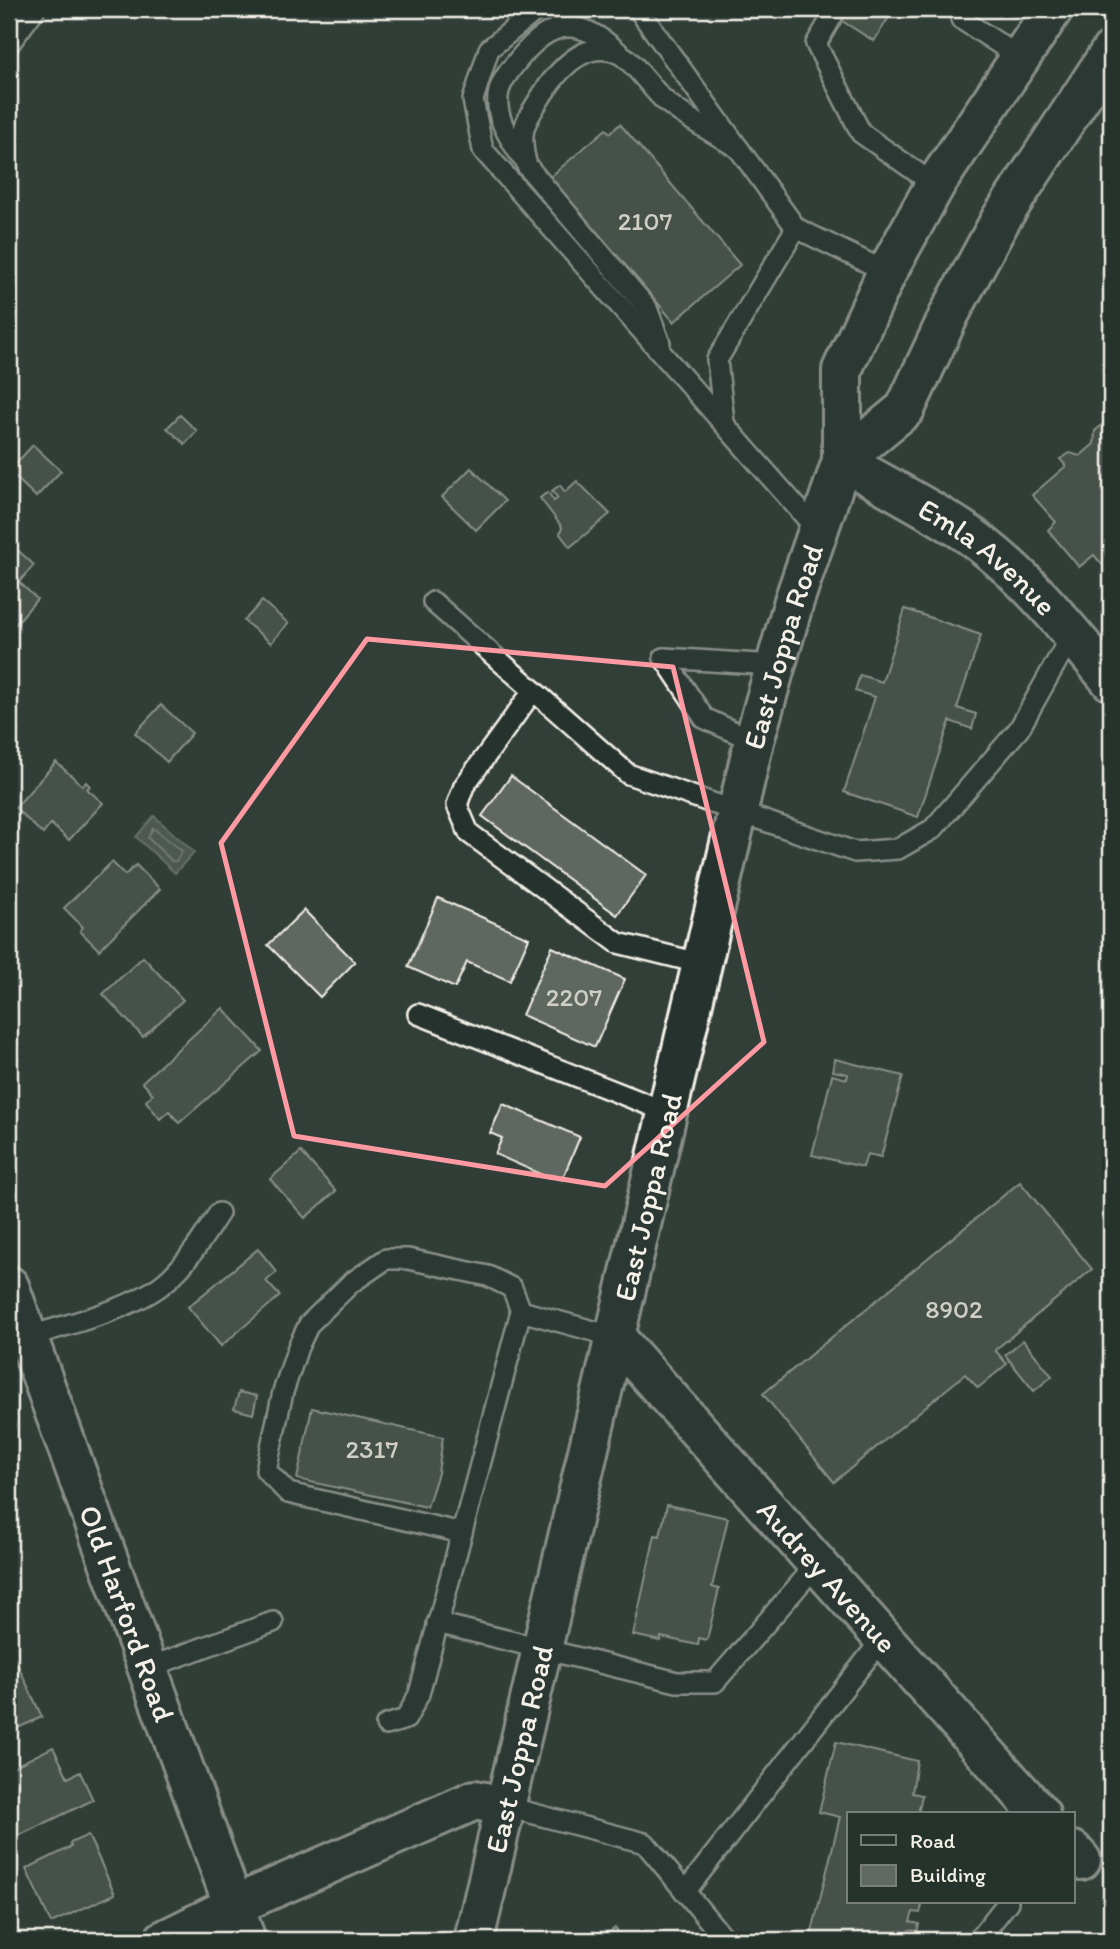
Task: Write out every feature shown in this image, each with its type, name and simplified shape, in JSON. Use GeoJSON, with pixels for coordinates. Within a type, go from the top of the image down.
{"type":"FeatureCollection","features":[{"type":"Feature","properties":{"kind":"main road","name":"East Joppa Road"},"geometry":{"type":"LineString","coordinates":[[474,1940],[754,741],[774,664],[842,461],[842,370],[887,272],[935,185],[1018,56],[1052,9]]}},
{"type":"Feature","properties":{"kind":"main road"},"geometry":{"type":"LineString","coordinates":[[842,461],[905,409],[950,313],[1001,219],[1111,51]]}},
{"type":"Feature","properties":{"kind":"main road","name":"Emla Avenue"},"geometry":{"type":"LineString","coordinates":[[842,461],[960,529],[1001,561],[1072,634],[1111,681]]}},
{"type":"Feature","properties":{"kind":"main road","name":"Old Harford Road"},"geometry":{"type":"LineString","coordinates":[[9,1286],[240,1923]]}},
{"type":"Feature","properties":{"kind":"main road","name":"Audrey Avenue"},"geometry":{"type":"LineString","coordinates":[[615,1337],[1038,1812]]}},
{"type":"Feature","properties":{"kind":"main road"},"geometry":{"type":"LineString","coordinates":[[164,1940],[240,1923],[475,1800],[505,1806]]}},
{"type":"Feature","properties":{"kind":"lane"},"geometry":{"type":"LineString","coordinates":[[9,44],[35,9]]}},
{"type":"Feature","properties":{"kind":"lane"},"geometry":{"type":"LineString","coordinates":[[538,9],[489,49],[473,100],[483,150],[817,530]]}},
{"type":"Feature","properties":{"kind":"lane"},"geometry":{"type":"LineString","coordinates":[[638,9],[796,228],[887,272]]}},
{"type":"Feature","properties":{"kind":"lane"},"geometry":{"type":"LineString","coordinates":[[968,9],[961,19],[1018,56]]}},
{"type":"Feature","properties":{"kind":"lane"},"geometry":{"type":"LineString","coordinates":[[833,15],[816,44],[861,133],[935,185]]}},
{"type":"Feature","properties":{"kind":"lane"},"geometry":{"type":"LineString","coordinates":[[664,353],[647,308],[527,166],[506,133],[499,113],[498,92],[507,74],[529,46],[553,29],[568,26],[587,29],[619,53],[664,100],[739,149]]}},
{"type":"Feature","properties":{"kind":"lane"},"geometry":{"type":"LineString","coordinates":[[527,166],[521,143],[525,120],[552,80],[576,56],[596,49],[619,53]]}},
{"type":"Feature","properties":{"kind":"lane"},"geometry":{"type":"LineString","coordinates":[[724,422],[717,360],[796,228]]}},
{"type":"Feature","properties":{"kind":"lane"},"geometry":{"type":"LineString","coordinates":[[433,602],[628,774],[737,814],[855,852],[898,849],[933,828],[1019,729],[1072,634]]}},
{"type":"Feature","properties":{"kind":"lane"},"geometry":{"type":"LineString","coordinates":[[754,741],[704,718],[664,658],[774,664]]}},
{"type":"Feature","properties":{"kind":"lane"},"geometry":{"type":"LineString","coordinates":[[533,691],[464,786],[457,805],[469,833],[618,943],[702,964]]}},
{"type":"Feature","properties":{"kind":"lane"},"geometry":{"type":"LineString","coordinates":[[418,1014],[667,1112]]}},
{"type":"Feature","properties":{"kind":"lane"},"geometry":{"type":"LineString","coordinates":[[27,1337],[146,1296],[169,1279],[194,1252],[219,1213]]}},
{"type":"Feature","properties":{"kind":"lane"},"geometry":{"type":"LineString","coordinates":[[386,1726],[407,1719],[419,1694],[437,1623],[462,1533],[521,1311],[512,1288],[488,1276],[408,1259],[386,1259],[351,1283],[309,1324],[283,1392],[266,1469],[288,1493],[462,1533]]}},
{"type":"Feature","properties":{"kind":"lane"},"geometry":{"type":"LineString","coordinates":[[521,1311],[615,1337]]}},
{"type":"Feature","properties":{"kind":"lane"},"geometry":{"type":"LineString","coordinates":[[437,1623],[677,1682],[715,1682],[817,1564]]}},
{"type":"Feature","properties":{"kind":"lane"},"geometry":{"type":"LineString","coordinates":[[147,1668],[272,1622]]}},
{"type":"Feature","properties":{"kind":"lane"},"geometry":{"type":"LineString","coordinates":[[685,1892],[883,1639]]}},
{"type":"Feature","properties":{"kind":"lane"},"geometry":{"type":"LineString","coordinates":[[505,1806],[645,1843],[725,1940]]}},
{"type":"Feature","properties":{"kind":"lane"},"geometry":{"type":"LineString","coordinates":[[978,1940],[1006,1904]]}},
{"type":"Feature","properties":{"kind":"highlighted area"},"geometry":{"type":"Polygon","coordinates":[[[367,639],[673,667],[764,1042],[605,1186],[294,1136],[221,843],[367,639]]]}},
{"type":"Feature","properties":{"kind":"water"},"geometry":{"type":"Polygon","coordinates":[[[154,816],[194,852],[175,873],[136,837],[154,816]]]}},
{"type":"Feature","properties":{"kind":"building"},"geometry":{"type":"Polygon","coordinates":[[[823,9],[894,9],[874,41],[823,9]]]}},
{"type":"Feature","properties":{"kind":"building"},"geometry":{"type":"Polygon","coordinates":[[[620,124],[740,265],[674,322],[550,177],[606,129],[610,133],[620,124]]]}},
{"type":"Feature","properties":{"kind":"building"},"geometry":{"type":"Polygon","coordinates":[[[180,415],[197,431],[185,444],[167,428],[180,415]]]}},
{"type":"Feature","properties":{"kind":"building"},"geometry":{"type":"Polygon","coordinates":[[[1111,417],[1111,575],[1094,555],[1079,567],[1048,530],[1056,522],[1032,495],[1066,466],[1060,459],[1070,453],[1080,456],[1094,444],[1095,431],[1111,417]]]}},
{"type":"Feature","properties":{"kind":"building"},"geometry":{"type":"Polygon","coordinates":[[[33,445],[61,471],[36,497],[9,471],[33,445]]]}},
{"type":"Feature","properties":{"kind":"building"},"geometry":{"type":"Polygon","coordinates":[[[471,468],[505,501],[476,530],[442,497],[471,468]]]}},
{"type":"Feature","properties":{"kind":"building"},"geometry":{"type":"Polygon","coordinates":[[[577,481],[610,514],[570,547],[560,534],[562,527],[540,498],[548,492],[554,501],[558,498],[552,491],[560,485],[565,492],[577,481]]]}},
{"type":"Feature","properties":{"kind":"building"},"geometry":{"type":"Polygon","coordinates":[[[9,542],[34,565],[19,582],[37,599],[9,632],[9,542]]]}},
{"type":"Feature","properties":{"kind":"building"},"geometry":{"type":"Polygon","coordinates":[[[262,601],[288,623],[271,643],[244,621],[262,601]]]}},
{"type":"Feature","properties":{"kind":"building"},"geometry":{"type":"Polygon","coordinates":[[[905,609],[981,635],[957,708],[976,714],[972,729],[950,721],[918,817],[844,792],[875,697],[855,691],[860,675],[882,682],[905,609]]]}},
{"type":"Feature","properties":{"kind":"building"},"geometry":{"type":"Polygon","coordinates":[[[161,705],[192,733],[167,762],[135,733],[161,705]]]}},
{"type":"Feature","properties":{"kind":"building"},"geometry":{"type":"Polygon","coordinates":[[[56,762],[83,786],[86,782],[90,786],[87,789],[103,803],[69,840],[51,824],[43,834],[15,808],[56,762]]]}},
{"type":"Feature","properties":{"kind":"building"},"geometry":{"type":"Polygon","coordinates":[[[511,776],[646,875],[617,915],[482,816],[511,776]]]}},
{"type":"Feature","properties":{"kind":"building"},"geometry":{"type":"Polygon","coordinates":[[[112,862],[125,875],[136,865],[160,889],[99,950],[80,931],[83,927],[64,908],[112,862]]]}},
{"type":"Feature","properties":{"kind":"building"},"geometry":{"type":"Polygon","coordinates":[[[438,898],[529,938],[510,981],[467,962],[455,988],[408,967],[438,898]]]}},
{"type":"Feature","properties":{"kind":"building"},"geometry":{"type":"Polygon","coordinates":[[[304,910],[355,962],[320,997],[268,945],[304,910]]]}},
{"type":"Feature","properties":{"kind":"building"},"geometry":{"type":"Polygon","coordinates":[[[552,947],[625,979],[595,1047],[522,1015],[552,947]]]}},
{"type":"Feature","properties":{"kind":"building"},"geometry":{"type":"Polygon","coordinates":[[[143,957],[183,1000],[143,1037],[103,994],[143,957]]]}},
{"type":"Feature","properties":{"kind":"building"},"geometry":{"type":"Polygon","coordinates":[[[223,1008],[262,1051],[179,1123],[169,1111],[160,1119],[146,1101],[153,1094],[142,1082],[223,1008]]]}},
{"type":"Feature","properties":{"kind":"building"},"geometry":{"type":"Polygon","coordinates":[[[835,1059],[903,1076],[881,1157],[867,1154],[863,1167],[812,1155],[832,1075],[847,1079],[848,1074],[833,1071],[835,1059]]]}},
{"type":"Feature","properties":{"kind":"building"},"geometry":{"type":"Polygon","coordinates":[[[503,1104],[580,1137],[562,1180],[551,1175],[549,1178],[495,1154],[502,1138],[490,1133],[503,1104]]]}},
{"type":"Feature","properties":{"kind":"building"},"geometry":{"type":"Polygon","coordinates":[[[301,1152],[336,1191],[305,1218],[270,1179],[301,1152]]]}},
{"type":"Feature","properties":{"kind":"building"},"geometry":{"type":"Polygon","coordinates":[[[1020,1182],[1092,1269],[995,1350],[1007,1364],[978,1388],[965,1374],[834,1482],[763,1394],[1020,1182]]]}},
{"type":"Feature","properties":{"kind":"building"},"geometry":{"type":"Polygon","coordinates":[[[258,1249],[277,1272],[266,1281],[280,1296],[221,1346],[188,1307],[258,1249]]]}},
{"type":"Feature","properties":{"kind":"building"},"geometry":{"type":"Polygon","coordinates":[[[1023,1340],[1052,1376],[1034,1391],[1005,1355],[1023,1340]]]}},
{"type":"Feature","properties":{"kind":"building"},"geometry":{"type":"Polygon","coordinates":[[[239,1392],[257,1396],[253,1414],[234,1409],[239,1392]]]}},
{"type":"Feature","properties":{"kind":"building"},"geometry":{"type":"Polygon","coordinates":[[[312,1408],[443,1437],[438,1473],[427,1507],[297,1479],[312,1408]]]}},
{"type":"Feature","properties":{"kind":"building"},"geometry":{"type":"Polygon","coordinates":[[[667,1505],[728,1518],[712,1587],[719,1589],[707,1640],[699,1638],[698,1645],[661,1637],[660,1641],[633,1635],[655,1535],[660,1536],[667,1505]]]}},
{"type":"Feature","properties":{"kind":"building"},"geometry":{"type":"Polygon","coordinates":[[[15,1659],[42,1717],[9,1732],[9,1662],[15,1659]]]}},
{"type":"Feature","properties":{"kind":"building"},"geometry":{"type":"Polygon","coordinates":[[[836,1742],[917,1761],[912,1793],[922,1795],[918,1812],[847,1812],[847,1904],[922,1904],[920,1913],[913,1912],[910,1922],[919,1924],[917,1932],[909,1930],[907,1940],[810,1940],[840,1817],[819,1812],[836,1742]]]}},
{"type":"Feature","properties":{"kind":"building"},"geometry":{"type":"Polygon","coordinates":[[[53,1747],[68,1778],[80,1772],[93,1800],[12,1839],[9,1831],[9,1769],[53,1747]]]}},
{"type":"Feature","properties":{"kind":"building"},"geometry":{"type":"Polygon","coordinates":[[[88,1835],[115,1894],[51,1923],[26,1869],[71,1847],[70,1843],[88,1835]]]}},
{"type":"Feature","properties":{"kind":"building"},"geometry":{"type":"Polygon","coordinates":[[[615,1928],[624,1940],[600,1940],[615,1928]]]}}]}
